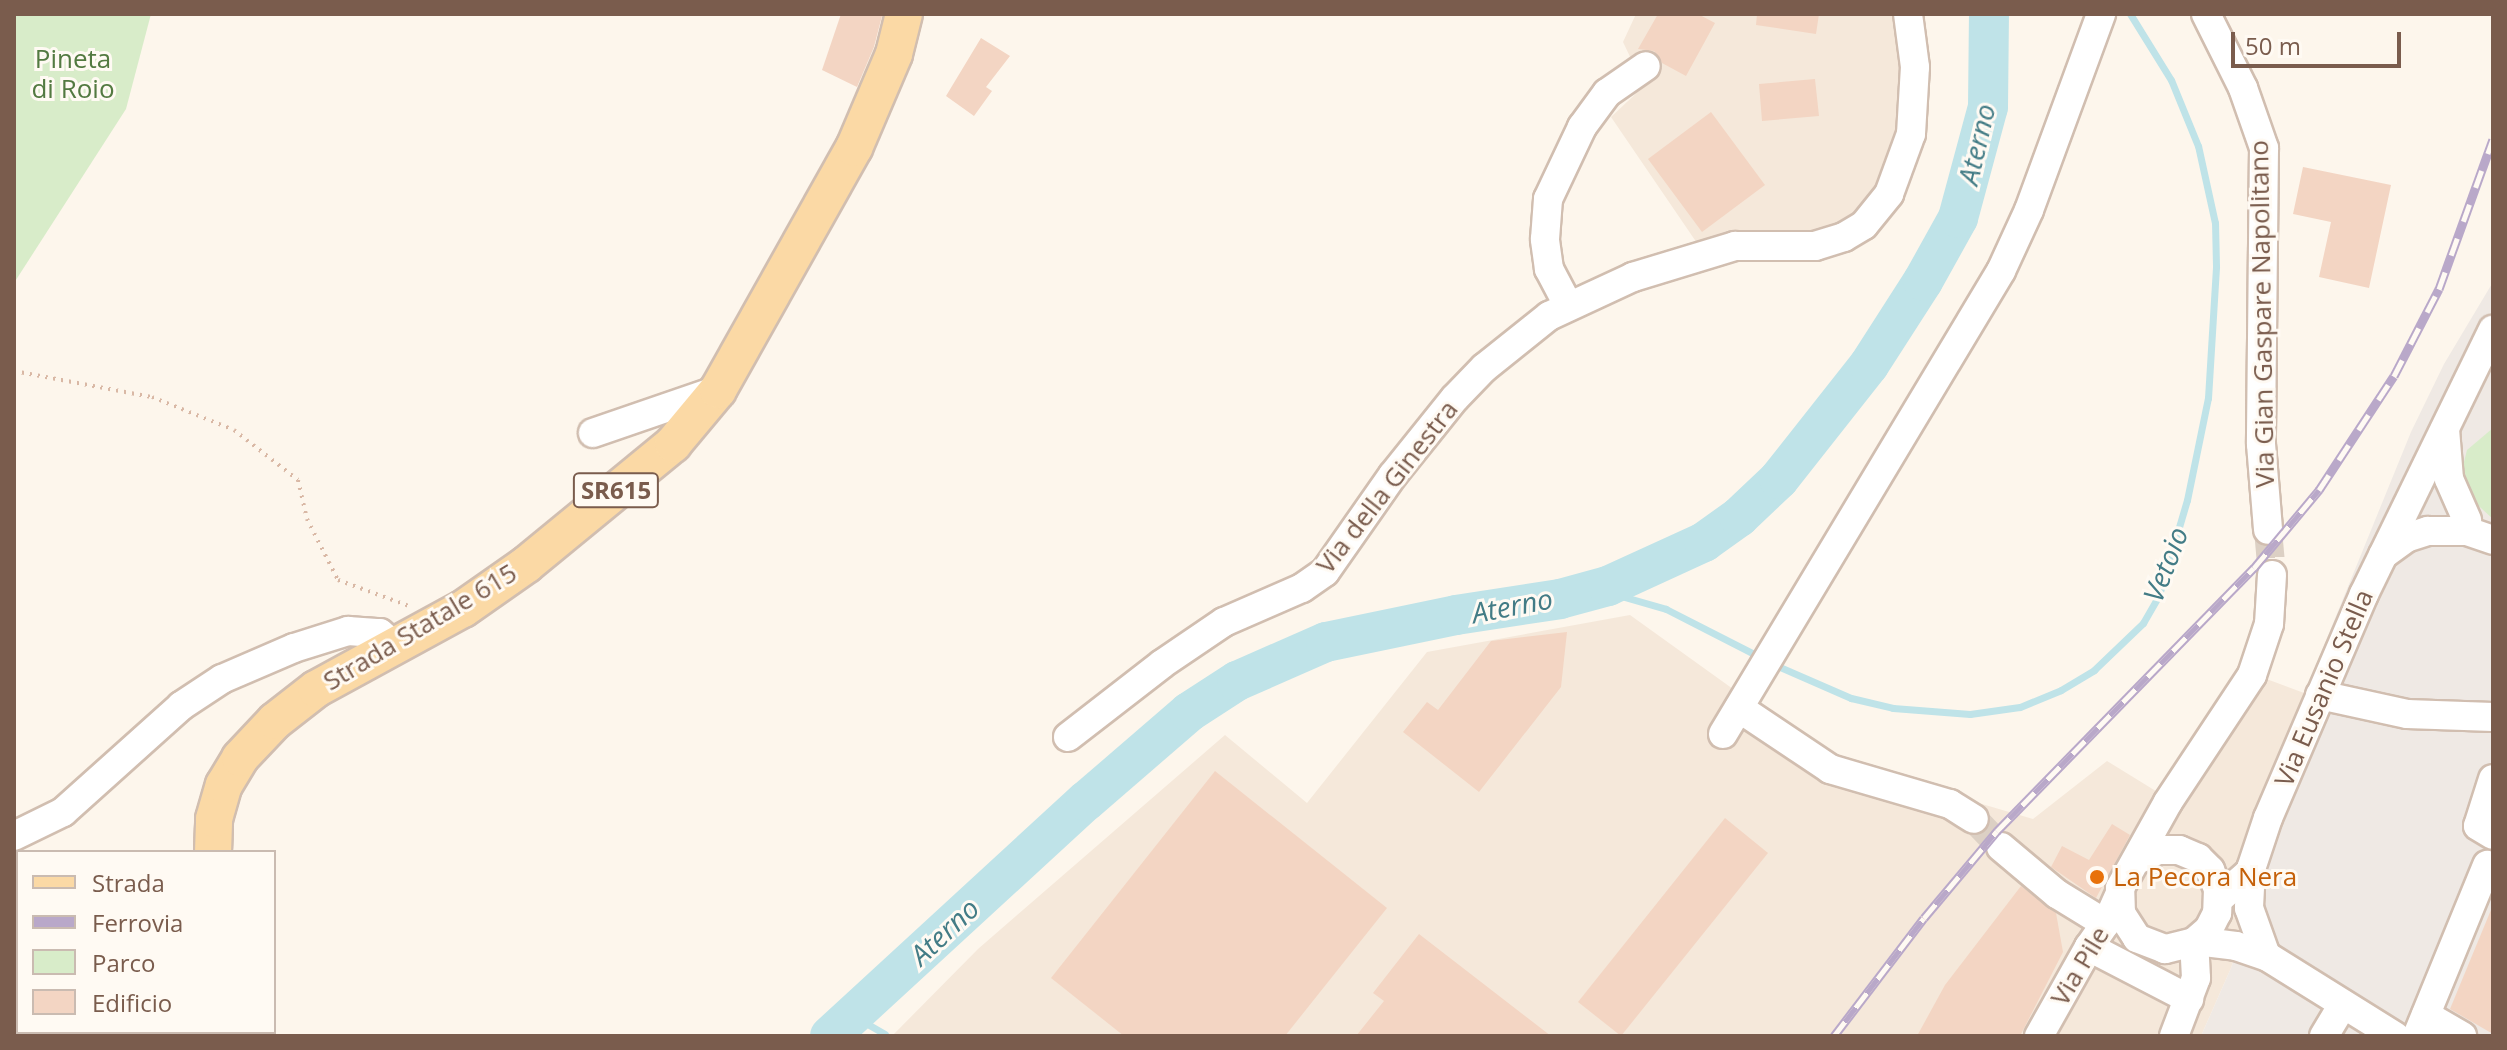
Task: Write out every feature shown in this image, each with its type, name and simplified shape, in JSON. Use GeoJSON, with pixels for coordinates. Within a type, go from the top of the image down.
{"type":"FeatureCollection","features":[{"type":"Feature","properties":{"kind":"main road","name":"Strada Statale 615"},"geometry":{"type":"LineString","coordinates":[[213,850],[213,827],[221,792],[233,768],[255,741],[316,689],[444,620],[527,564],[661,454],[718,390],[854,148],[894,54],[904,14]]}},
{"type":"Feature","properties":{"kind":"street","name":"Via della Ginestra"},"geometry":{"type":"LineString","coordinates":[[1068,737],[1162,664],[1224,622],[1302,588],[1325,572],[1349,543],[1393,475],[1455,398],[1531,329],[1568,305],[1633,277],[1735,246],[1815,246],[1844,237],[1864,225],[1889,194],[1911,134],[1915,67],[1908,14]]}},
{"type":"Feature","properties":{"kind":"street"},"geometry":{"type":"LineString","coordinates":[[1723,734],[2001,271],[2029,210],[2101,14]]}},
{"type":"Feature","properties":{"kind":"street","name":"Via Gian Gaspare Napolitano"},"geometry":{"type":"LineString","coordinates":[[2206,14],[2251,108],[2264,148],[2261,444],[2268,530]]}},
{"type":"Feature","properties":{"kind":"street"},"geometry":{"type":"LineString","coordinates":[[1568,305],[1549,269],[1545,239],[1548,199],[1575,140],[1598,105],[1607,93],[1646,66]]}},
{"type":"Feature","properties":{"kind":"street","name":"Via Eusanio Stella"},"geometry":{"type":"LineString","coordinates":[[2219,900],[2251,869],[2268,818],[2381,558],[2493,330]]}},
{"type":"Feature","properties":{"kind":"street"},"geometry":{"type":"LineString","coordinates":[[593,433],[718,390]]}},
{"type":"Feature","properties":{"kind":"street"},"geometry":{"type":"LineString","coordinates":[[2446,421],[2447,469],[2473,531]]}},
{"type":"Feature","properties":{"kind":"street"},"geometry":{"type":"LineString","coordinates":[[2409,497],[2421,517],[2473,531]]}},
{"type":"Feature","properties":{"kind":"street","name":"Via Eusanio Stella"},"geometry":{"type":"LineString","coordinates":[[2381,558],[2412,535],[2473,531]]}},
{"type":"Feature","properties":{"kind":"street"},"geometry":{"type":"LineString","coordinates":[[2269,956],[2220,943],[2195,942],[2165,949],[2142,942],[2126,924],[2119,895],[2125,875],[2139,859],[2162,811],[2186,779],[2257,663],[2269,624],[2272,575]]}},
{"type":"Feature","properties":{"kind":"street"},"geometry":{"type":"LineString","coordinates":[[14,851],[181,706],[216,682],[301,645],[348,631],[380,633],[396,647]]}},
{"type":"Feature","properties":{"kind":"street"},"geometry":{"type":"LineString","coordinates":[[2320,695],[2407,714],[2493,717]]}},
{"type":"Feature","properties":{"kind":"street"},"geometry":{"type":"LineString","coordinates":[[1739,708],[1830,769],[1950,804],[1974,819]]}},
{"type":"Feature","properties":{"kind":"street"},"geometry":{"type":"LineString","coordinates":[[2186,779],[2179,822],[2185,845],[2215,879],[2219,900],[2212,924],[2195,942],[2192,992]]}},
{"type":"Feature","properties":{"kind":"street"},"geometry":{"type":"LineString","coordinates":[[2493,779],[2478,826],[2493,835]]}},
{"type":"Feature","properties":{"kind":"street"},"geometry":{"type":"LineString","coordinates":[[14,810],[52,820]]}},
{"type":"Feature","properties":{"kind":"street","name":"Via Eusanio Stella"},"geometry":{"type":"LineString","coordinates":[[2198,859],[2221,863],[2232,858],[2268,818]]}},
{"type":"Feature","properties":{"kind":"street"},"geometry":{"type":"LineString","coordinates":[[14,836],[52,820]]}},
{"type":"Feature","properties":{"kind":"street"},"geometry":{"type":"LineString","coordinates":[[2001,847],[2057,894],[2097,936],[2192,992]]}},
{"type":"Feature","properties":{"kind":"street"},"geometry":{"type":"LineString","coordinates":[[2139,859],[2165,849],[2198,859]]}},
{"type":"Feature","properties":{"kind":"street"},"geometry":{"type":"LineString","coordinates":[[2462,1036],[2421,1025],[2487,865]]}},
{"type":"Feature","properties":{"kind":"street"},"geometry":{"type":"LineString","coordinates":[[2251,869],[2249,908],[2269,956]]}},
{"type":"Feature","properties":{"kind":"street","name":"Via Pile"},"geometry":{"type":"LineString","coordinates":[[2039,1036],[2119,895]]}},
{"type":"Feature","properties":{"kind":"street"},"geometry":{"type":"LineString","coordinates":[[2219,900],[2269,956],[2395,1036]]}},
{"type":"Feature","properties":{"kind":"street"},"geometry":{"type":"LineString","coordinates":[[2174,1036],[2192,992],[2205,970],[2225,954],[2240,951],[2269,956]]}},
{"type":"Feature","properties":{"kind":"street"},"geometry":{"type":"LineString","coordinates":[[2324,1036],[2343,1004]]}},
{"type":"Feature","properties":{"kind":"path"},"geometry":{"type":"LineString","coordinates":[[14,371],[152,397],[234,430],[298,480],[307,519],[338,580],[444,620]]}},
{"type":"Feature","properties":{"kind":"shaded area"},"geometry":{"type":"Polygon","coordinates":[[[1636,14],[1921,14],[1884,216],[1714,268],[1611,117],[1644,86],[1623,42],[1636,14]]]}},
{"type":"Feature","properties":{"kind":"shaded area"},"geometry":{"type":"Polygon","coordinates":[[[2493,282],[2493,1036],[2201,1036],[2231,968],[2271,847],[2248,832],[2411,432],[2444,364],[2493,282]]]}},
{"type":"Feature","properties":{"kind":"shaded area"},"geometry":{"type":"Polygon","coordinates":[[[1630,615],[1832,760],[2033,819],[2107,761],[2159,793],[2237,668],[2304,693],[2248,831],[2271,847],[2231,968],[2201,1036],[892,1036],[978,949],[1225,735],[1307,803],[1427,652],[1630,615]]]}},
{"type":"Feature","properties":{"kind":"green space","name":"Pineta di Roio"},"geometry":{"type":"Polygon","coordinates":[[[14,14],[151,14],[126,109],[14,283],[14,14]]]}},
{"type":"Feature","properties":{"kind":"green space"},"geometry":{"type":"Polygon","coordinates":[[[2493,428],[2493,519],[2470,498],[2461,474],[2467,450],[2493,428]]]}},
{"type":"Feature","properties":{"kind":"building"},"geometry":{"type":"Polygon","coordinates":[[[841,14],[882,16],[874,47],[857,87],[822,70],[841,14]]]}},
{"type":"Feature","properties":{"kind":"building"},"geometry":{"type":"Polygon","coordinates":[[[1658,14],[1698,14],[1715,23],[1686,76],[1662,63],[1654,51],[1638,49],[1658,14]]]}},
{"type":"Feature","properties":{"kind":"building"},"geometry":{"type":"Polygon","coordinates":[[[1757,14],[1819,14],[1816,34],[1756,25],[1757,14]]]}},
{"type":"Feature","properties":{"kind":"building"},"geometry":{"type":"Polygon","coordinates":[[[981,38],[1010,56],[986,87],[992,91],[974,116],[946,96],[981,38]]]}},
{"type":"Feature","properties":{"kind":"building"},"geometry":{"type":"Polygon","coordinates":[[[1815,79],[1819,116],[1762,121],[1759,84],[1815,79]]]}},
{"type":"Feature","properties":{"kind":"building"},"geometry":{"type":"Polygon","coordinates":[[[1711,112],[1765,185],[1702,232],[1648,159],[1711,112]]]}},
{"type":"Feature","properties":{"kind":"building"},"geometry":{"type":"Polygon","coordinates":[[[2303,167],[2391,185],[2369,288],[2319,277],[2331,222],[2293,214],[2303,167]]]}},
{"type":"Feature","properties":{"kind":"building"},"geometry":{"type":"Polygon","coordinates":[[[1567,632],[1561,687],[1479,792],[1403,732],[1427,702],[1438,710],[1491,641],[1567,632]]]}},
{"type":"Feature","properties":{"kind":"building"},"geometry":{"type":"Polygon","coordinates":[[[1215,771],[1387,908],[1285,1036],[1124,1036],[1051,978],[1215,771]]]}},
{"type":"Feature","properties":{"kind":"building"},"geometry":{"type":"Polygon","coordinates":[[[1725,818],[1768,853],[1621,1036],[1578,1002],[1725,818]]]}},
{"type":"Feature","properties":{"kind":"building"},"geometry":{"type":"Polygon","coordinates":[[[2112,824],[2130,835],[2096,898],[2051,867],[2062,846],[2089,860],[2112,824]]]}},
{"type":"Feature","properties":{"kind":"building"},"geometry":{"type":"Polygon","coordinates":[[[2021,886],[2056,913],[2063,952],[2020,1036],[1917,1036],[1945,985],[2021,886]]]}},
{"type":"Feature","properties":{"kind":"building"},"geometry":{"type":"Polygon","coordinates":[[[2493,905],[2493,1034],[2450,1009],[2493,905]]]}},
{"type":"Feature","properties":{"kind":"building"},"geometry":{"type":"Polygon","coordinates":[[[1419,934],[1551,1036],[1356,1036],[1384,1001],[1373,993],[1419,934]]]}},
{"type":"Feature","properties":{"kind":"waterway","name":"Aterno"},"geometry":{"type":"LineString","coordinates":[[830,1036],[1086,801],[1189,712],[1237,681],[1326,642],[1456,615],[1560,599],[1608,586],[1704,542],[1739,517],[1779,479],[1869,365],[1923,281],[1958,218],[1988,107],[1989,14]]}},
{"type":"Feature","properties":{"kind":"waterway","name":"Vetoio"},"geometry":{"type":"LineString","coordinates":[[1773,664],[1851,698],[1893,708],[1970,714],[2020,707],[2061,690],[2094,670],[2143,623],[2159,595],[2187,500],[2208,398],[2216,266],[2215,223],[2198,146],[2171,80],[2130,14]]}},
{"type":"Feature","properties":{"kind":"waterway","name":"Vetoio"},"geometry":{"type":"LineString","coordinates":[[1585,592],[1614,594],[1666,609],[1762,658]]}},
{"type":"Feature","properties":{"kind":"waterway"},"geometry":{"type":"LineString","coordinates":[[846,1021],[864,1022],[885,1034]]}},
{"type":"Feature","properties":{"kind":"tunnel"},"geometry":{"type":"LineString","coordinates":[[2268,530],[2272,575]]}},
{"type":"Feature","properties":{"kind":"tunnel"},"geometry":{"type":"LineString","coordinates":[[1974,819],[2001,847]]}},
{"type":"Feature","properties":{"kind":"railway"},"geometry":{"type":"LineString","coordinates":[[1834,1036],[1924,918],[1997,831],[2254,568],[2319,490],[2394,376],[2439,289],[2493,139]]}},
{"type":"Feature","properties":{"kind":"place","name":"La Pecora Nera"},"geometry":{"type":"Point","coordinates":[2097,877]}}]}
